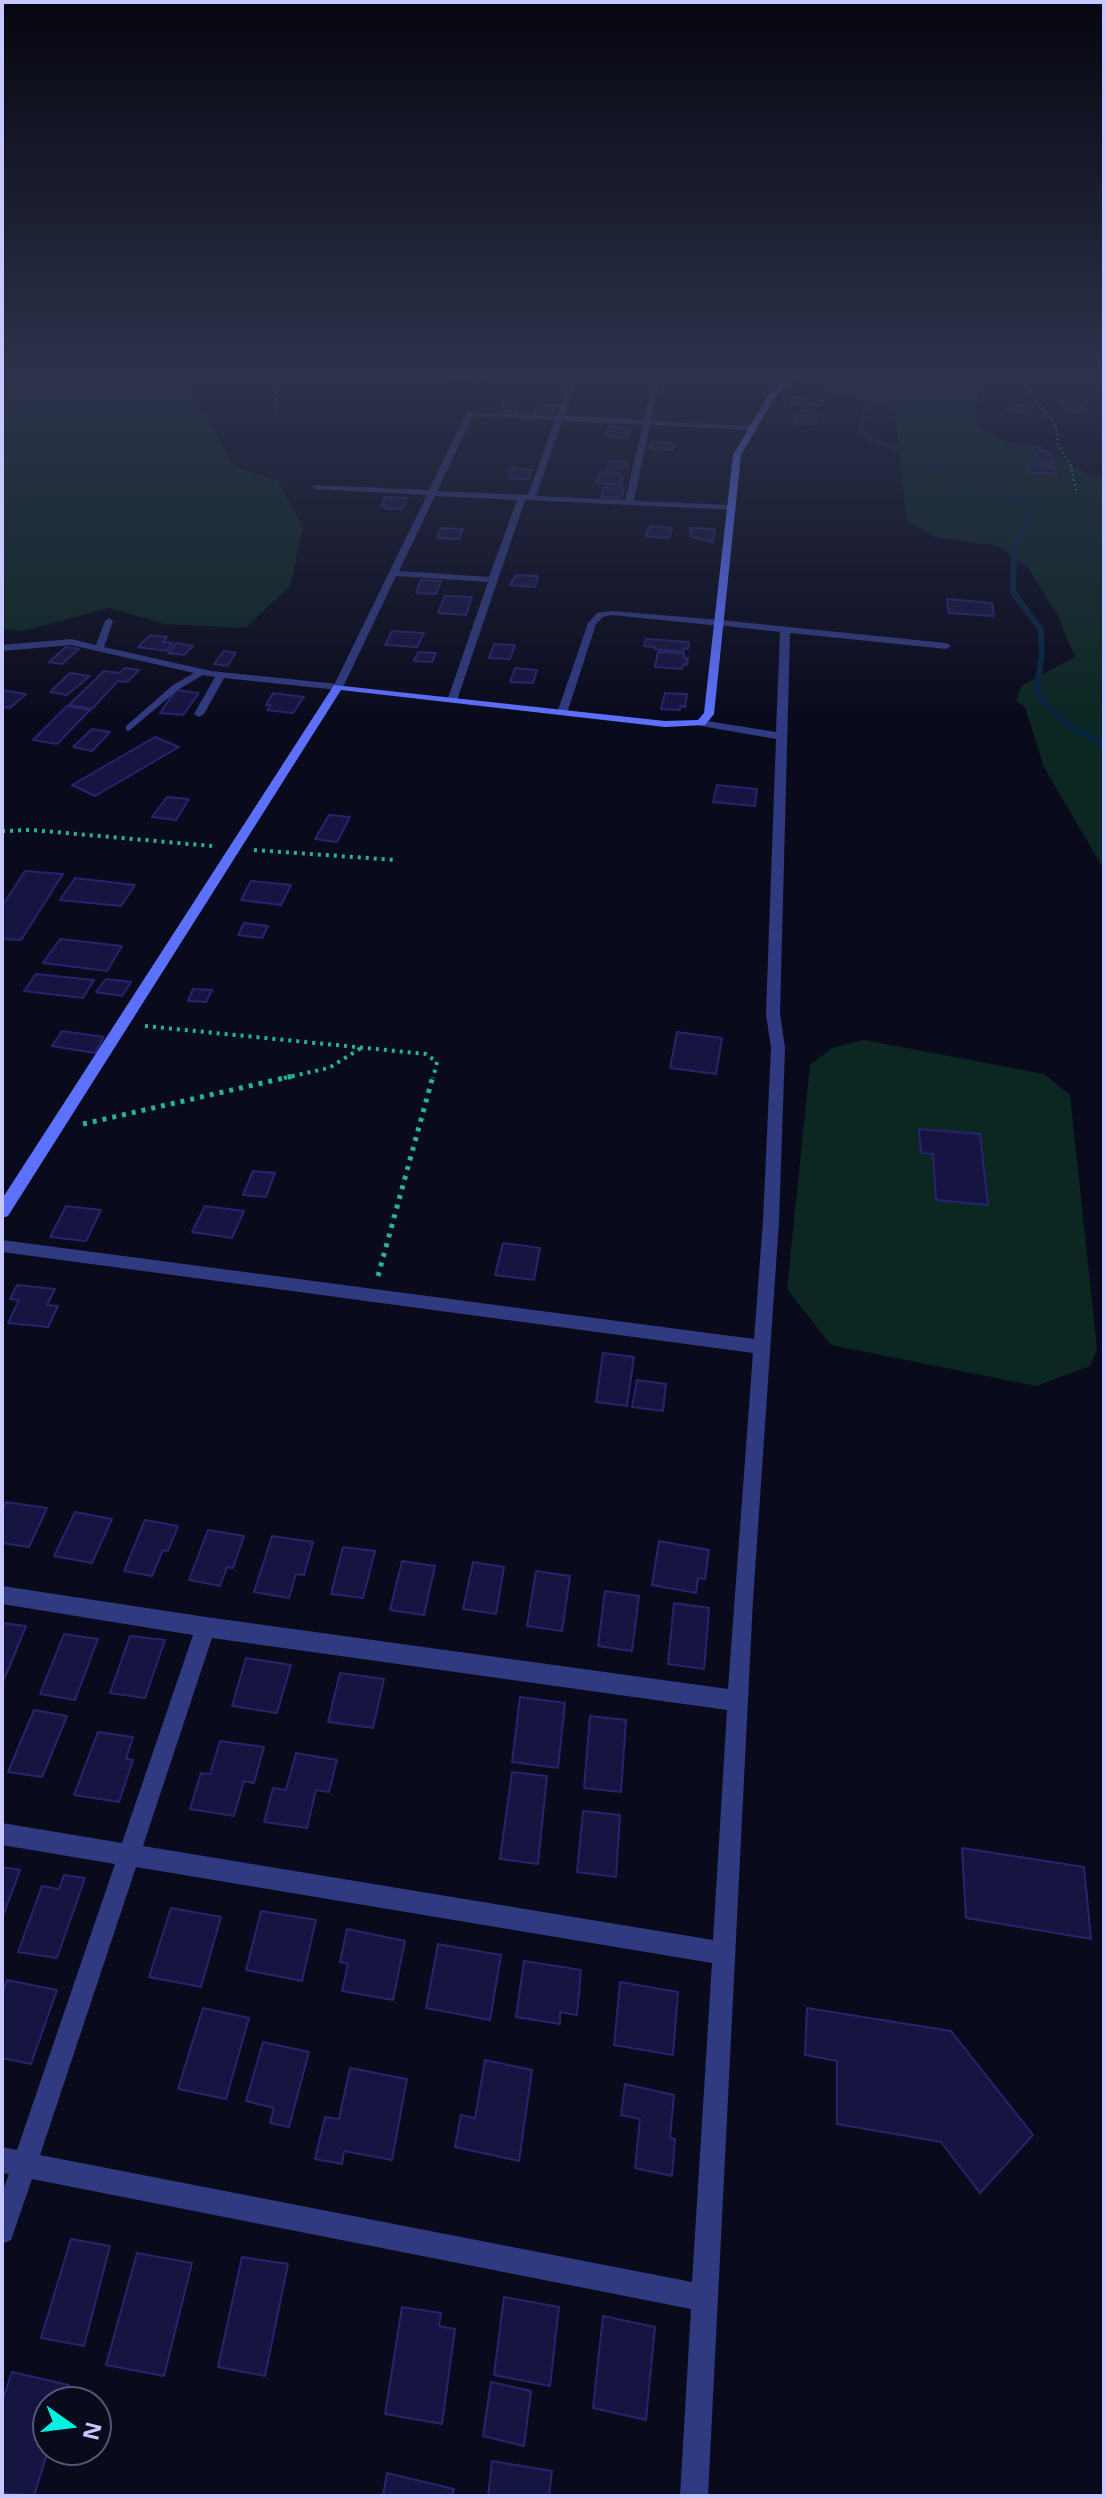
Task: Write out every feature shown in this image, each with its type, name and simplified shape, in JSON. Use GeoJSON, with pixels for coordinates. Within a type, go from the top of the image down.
{"type":"FeatureCollection","features":[{"type":"Feature","properties":{"kind":"street"},"geometry":{"type":"LineString","coordinates":[[403,492],[731,508]]}},
{"type":"Feature","properties":{"kind":"street"},"geometry":{"type":"LineString","coordinates":[[452,701],[493,580],[530,492]]}},
{"type":"Feature","properties":{"kind":"street"},"geometry":{"type":"LineString","coordinates":[[629,503],[632,492]]}},
{"type":"Feature","properties":{"kind":"street"},"geometry":{"type":"LineString","coordinates":[[701,723],[709,714],[733,492]]}},
{"type":"Feature","properties":{"kind":"street"},"geometry":{"type":"LineString","coordinates":[[2,1212],[338,687],[431,493]]}},
{"type":"Feature","properties":{"kind":"street"},"geometry":{"type":"LineString","coordinates":[[395,573],[493,580]]}},
{"type":"Feature","properties":{"kind":"street"},"geometry":{"type":"LineString","coordinates":[[720,623],[946,646]]}},
{"type":"Feature","properties":{"kind":"street"},"geometry":{"type":"LineString","coordinates":[[694,2496],[737,1701],[771,1221],[778,1048],[773,1014],[785,630]]}},
{"type":"Feature","properties":{"kind":"street"},"geometry":{"type":"LineString","coordinates":[[338,687],[665,724],[701,723],[780,736]]}},
{"type":"Feature","properties":{"kind":"street"},"geometry":{"type":"LineString","coordinates":[[2,1246],[760,1347]]}},
{"type":"Feature","properties":{"kind":"street"},"geometry":{"type":"LineString","coordinates":[[2,1595],[206,1627],[737,1701]]}},
{"type":"Feature","properties":{"kind":"street"},"geometry":{"type":"LineString","coordinates":[[2,2231],[13,2162],[128,1856],[206,1627]]}},
{"type":"Feature","properties":{"kind":"street"},"geometry":{"type":"LineString","coordinates":[[2,1834],[724,1953]]}},
{"type":"Feature","properties":{"kind":"street"},"geometry":{"type":"LineString","coordinates":[[13,2162],[705,2298]]}},
{"type":"Feature","properties":{"kind":"lane"},"geometry":{"type":"LineString","coordinates":[[562,713],[592,623],[600,615],[612,613],[720,623]]}},
{"type":"Feature","properties":{"kind":"lane"},"geometry":{"type":"LineString","coordinates":[[99,649],[109,621]]}},
{"type":"Feature","properties":{"kind":"lane"},"geometry":{"type":"LineString","coordinates":[[2,648],[71,642],[202,672],[338,687]]}},
{"type":"Feature","properties":{"kind":"lane"},"geometry":{"type":"LineString","coordinates":[[129,728],[176,687],[202,672]]}},
{"type":"Feature","properties":{"kind":"lane"},"geometry":{"type":"LineString","coordinates":[[199,714],[221,675]]}},
{"type":"Feature","properties":{"kind":"path"},"geometry":{"type":"LineString","coordinates":[[2,831],[32,830],[396,860]]}},
{"type":"Feature","properties":{"kind":"path"},"geometry":{"type":"LineString","coordinates":[[125,1024],[426,1054],[437,1062],[372,1297]]}},
{"type":"Feature","properties":{"kind":"path"},"geometry":{"type":"LineString","coordinates":[[57,1129],[329,1068],[362,1047]]}},
{"type":"Feature","properties":{"kind":"green space"},"geometry":{"type":"Polygon","coordinates":[[[2,492],[284,492],[303,527],[290,586],[245,628],[164,624],[109,608],[23,631],[2,629],[2,492]]]}},
{"type":"Feature","properties":{"kind":"green space"},"geometry":{"type":"Polygon","coordinates":[[[904,492],[1104,492],[1104,870],[1044,767],[1025,707],[1016,701],[1021,686],[1075,657],[1057,614],[1028,568],[998,546],[935,537],[907,521],[904,492]]]}},
{"type":"Feature","properties":{"kind":"green space"},"geometry":{"type":"Polygon","coordinates":[[[864,1040],[1044,1074],[1070,1095],[1097,1349],[1090,1366],[1036,1386],[831,1345],[787,1289],[810,1065],[832,1048],[864,1040]]]}},
{"type":"Feature","properties":{"kind":"building"},"geometry":{"type":"Polygon","coordinates":[[[603,492],[623,492],[621,498],[601,497],[603,492]]]}},
{"type":"Feature","properties":{"kind":"building"},"geometry":{"type":"Polygon","coordinates":[[[385,497],[407,498],[402,509],[385,509],[386,506],[381,506],[385,497]]]}},
{"type":"Feature","properties":{"kind":"building"},"geometry":{"type":"Polygon","coordinates":[[[650,526],[672,528],[669,538],[645,536],[650,526]]]}},
{"type":"Feature","properties":{"kind":"building"},"geometry":{"type":"Polygon","coordinates":[[[441,528],[463,529],[459,539],[437,538],[441,528]]]}},
{"type":"Feature","properties":{"kind":"building"},"geometry":{"type":"Polygon","coordinates":[[[690,528],[715,529],[713,542],[691,537],[690,528]]]}},
{"type":"Feature","properties":{"kind":"building"},"geometry":{"type":"Polygon","coordinates":[[[516,575],[538,576],[535,587],[510,585],[516,575]]]}},
{"type":"Feature","properties":{"kind":"building"},"geometry":{"type":"Polygon","coordinates":[[[421,580],[441,581],[436,594],[416,593],[421,580]]]}},
{"type":"Feature","properties":{"kind":"building"},"geometry":{"type":"Polygon","coordinates":[[[445,596],[472,597],[466,615],[438,613],[445,596]]]}},
{"type":"Feature","properties":{"kind":"building"},"geometry":{"type":"Polygon","coordinates":[[[947,599],[992,603],[994,616],[949,613],[947,599]]]}},
{"type":"Feature","properties":{"kind":"building"},"geometry":{"type":"Polygon","coordinates":[[[392,631],[424,633],[417,647],[385,645],[392,631]]]}},
{"type":"Feature","properties":{"kind":"building"},"geometry":{"type":"Polygon","coordinates":[[[150,635],[167,637],[163,642],[173,643],[166,651],[138,647],[150,635]]]}},
{"type":"Feature","properties":{"kind":"building"},"geometry":{"type":"Polygon","coordinates":[[[646,639],[689,642],[688,649],[684,648],[683,652],[655,649],[644,646],[646,639]]]}},
{"type":"Feature","properties":{"kind":"building"},"geometry":{"type":"Polygon","coordinates":[[[177,643],[193,646],[184,655],[168,653],[177,643]]]}},
{"type":"Feature","properties":{"kind":"building"},"geometry":{"type":"Polygon","coordinates":[[[494,644],[515,645],[510,659],[489,658],[494,644]]]}},
{"type":"Feature","properties":{"kind":"building"},"geometry":{"type":"Polygon","coordinates":[[[66,647],[79,649],[62,664],[49,662],[66,647]]]}},
{"type":"Feature","properties":{"kind":"building"},"geometry":{"type":"Polygon","coordinates":[[[224,651],[236,653],[227,666],[214,664],[224,651]]]}},
{"type":"Feature","properties":{"kind":"building"},"geometry":{"type":"Polygon","coordinates":[[[418,652],[436,653],[432,662],[414,661],[418,652]]]}},
{"type":"Feature","properties":{"kind":"building"},"geometry":{"type":"Polygon","coordinates":[[[658,652],[684,653],[684,658],[688,658],[687,665],[683,664],[682,669],[655,667],[658,652]]]}},
{"type":"Feature","properties":{"kind":"building"},"geometry":{"type":"Polygon","coordinates":[[[124,668],[139,670],[127,682],[118,681],[92,709],[69,705],[104,671],[120,673],[124,668]]]}},
{"type":"Feature","properties":{"kind":"building"},"geometry":{"type":"Polygon","coordinates":[[[515,668],[537,670],[533,683],[510,682],[515,668]]]}},
{"type":"Feature","properties":{"kind":"building"},"geometry":{"type":"Polygon","coordinates":[[[70,673],[90,676],[67,695],[50,692],[70,673]]]}},
{"type":"Feature","properties":{"kind":"building"},"geometry":{"type":"Polygon","coordinates":[[[2,690],[26,694],[10,708],[2,707],[2,690]]]}},
{"type":"Feature","properties":{"kind":"building"},"geometry":{"type":"Polygon","coordinates":[[[176,690],[199,693],[183,715],[160,713],[176,690]]]}},
{"type":"Feature","properties":{"kind":"building"},"geometry":{"type":"Polygon","coordinates":[[[273,693],[304,697],[293,713],[267,710],[271,705],[266,705],[273,693]]]}},
{"type":"Feature","properties":{"kind":"building"},"geometry":{"type":"Polygon","coordinates":[[[665,693],[687,694],[685,707],[680,706],[680,710],[661,709],[665,693]]]}},
{"type":"Feature","properties":{"kind":"building"},"geometry":{"type":"Polygon","coordinates":[[[67,706],[90,710],[57,744],[33,740],[67,706]]]}},
{"type":"Feature","properties":{"kind":"building"},"geometry":{"type":"Polygon","coordinates":[[[92,729],[110,732],[92,751],[73,747],[92,729]]]}},
{"type":"Feature","properties":{"kind":"building"},"geometry":{"type":"Polygon","coordinates":[[[155,737],[179,747],[95,796],[72,785],[155,737]]]}},
{"type":"Feature","properties":{"kind":"building"},"geometry":{"type":"Polygon","coordinates":[[[717,785],[757,789],[755,806],[713,802],[717,785]]]}},
{"type":"Feature","properties":{"kind":"building"},"geometry":{"type":"Polygon","coordinates":[[[167,797],[189,799],[176,820],[152,817],[167,797]]]}},
{"type":"Feature","properties":{"kind":"building"},"geometry":{"type":"Polygon","coordinates":[[[329,815],[350,817],[337,842],[315,839],[329,815]]]}},
{"type":"Feature","properties":{"kind":"building"},"geometry":{"type":"Polygon","coordinates":[[[25,871],[63,874],[21,940],[2,939],[2,906],[25,871]]]}},
{"type":"Feature","properties":{"kind":"building"},"geometry":{"type":"Polygon","coordinates":[[[75,878],[135,885],[121,906],[60,900],[75,878]]]}},
{"type":"Feature","properties":{"kind":"building"},"geometry":{"type":"Polygon","coordinates":[[[251,881],[291,885],[281,905],[241,900],[251,881]]]}},
{"type":"Feature","properties":{"kind":"building"},"geometry":{"type":"Polygon","coordinates":[[[244,923],[268,926],[262,938],[238,935],[244,923]]]}},
{"type":"Feature","properties":{"kind":"building"},"geometry":{"type":"Polygon","coordinates":[[[60,939],[122,946],[107,971],[43,963],[60,939]]]}},
{"type":"Feature","properties":{"kind":"building"},"geometry":{"type":"Polygon","coordinates":[[[36,974],[94,980],[83,998],[24,991],[36,974]]]}},
{"type":"Feature","properties":{"kind":"building"},"geometry":{"type":"Polygon","coordinates":[[[106,979],[131,982],[122,996],[96,992],[106,979]]]}},
{"type":"Feature","properties":{"kind":"building"},"geometry":{"type":"Polygon","coordinates":[[[193,989],[212,990],[206,1002],[188,1001],[193,989]]]}},
{"type":"Feature","properties":{"kind":"building"},"geometry":{"type":"Polygon","coordinates":[[[62,1031],[104,1037],[95,1053],[52,1046],[62,1031]]]}},
{"type":"Feature","properties":{"kind":"building"},"geometry":{"type":"Polygon","coordinates":[[[677,1032],[722,1038],[716,1074],[670,1068],[677,1032]]]}},
{"type":"Feature","properties":{"kind":"building"},"geometry":{"type":"Polygon","coordinates":[[[919,1129],[980,1134],[988,1205],[936,1200],[933,1154],[921,1153],[919,1129]]]}},
{"type":"Feature","properties":{"kind":"building"},"geometry":{"type":"Polygon","coordinates":[[[253,1171],[275,1173],[266,1197],[243,1195],[253,1171]]]}},
{"type":"Feature","properties":{"kind":"building"},"geometry":{"type":"Polygon","coordinates":[[[66,1206],[101,1210],[86,1241],[50,1237],[66,1206]]]}},
{"type":"Feature","properties":{"kind":"building"},"geometry":{"type":"Polygon","coordinates":[[[205,1206],[244,1211],[232,1238],[192,1232],[205,1206]]]}},
{"type":"Feature","properties":{"kind":"building"},"geometry":{"type":"Polygon","coordinates":[[[503,1243],[540,1248],[534,1280],[495,1275],[503,1243]]]}},
{"type":"Feature","properties":{"kind":"building"},"geometry":{"type":"Polygon","coordinates":[[[17,1285],[55,1289],[47,1305],[58,1306],[48,1327],[8,1323],[19,1300],[10,1299],[17,1285]]]}},
{"type":"Feature","properties":{"kind":"building"},"geometry":{"type":"Polygon","coordinates":[[[603,1353],[634,1357],[627,1406],[596,1402],[603,1353]]]}},
{"type":"Feature","properties":{"kind":"building"},"geometry":{"type":"Polygon","coordinates":[[[637,1380],[666,1384],[663,1411],[632,1407],[637,1380]]]}},
{"type":"Feature","properties":{"kind":"building"},"geometry":{"type":"Polygon","coordinates":[[[6,1502],[47,1508],[29,1547],[2,1543],[2,1511],[6,1502]]]}},
{"type":"Feature","properties":{"kind":"building"},"geometry":{"type":"Polygon","coordinates":[[[75,1512],[112,1519],[92,1563],[54,1556],[75,1512]]]}},
{"type":"Feature","properties":{"kind":"building"},"geometry":{"type":"Polygon","coordinates":[[[145,1520],[178,1526],[168,1551],[163,1550],[152,1576],[124,1571],[145,1520]]]}},
{"type":"Feature","properties":{"kind":"building"},"geometry":{"type":"Polygon","coordinates":[[[208,1530],[244,1536],[233,1568],[227,1567],[220,1586],[189,1580],[208,1530]]]}},
{"type":"Feature","properties":{"kind":"building"},"geometry":{"type":"Polygon","coordinates":[[[272,1536],[313,1542],[304,1575],[296,1574],[289,1598],[254,1592],[272,1536]]]}},
{"type":"Feature","properties":{"kind":"building"},"geometry":{"type":"Polygon","coordinates":[[[659,1541],[709,1550],[705,1579],[698,1578],[696,1593],[652,1585],[659,1541]]]}},
{"type":"Feature","properties":{"kind":"building"},"geometry":{"type":"Polygon","coordinates":[[[343,1547],[375,1551],[363,1598],[331,1594],[343,1547]]]}},
{"type":"Feature","properties":{"kind":"building"},"geometry":{"type":"Polygon","coordinates":[[[402,1561],[435,1566],[424,1615],[390,1610],[402,1561]]]}},
{"type":"Feature","properties":{"kind":"building"},"geometry":{"type":"Polygon","coordinates":[[[473,1562],[504,1567],[496,1614],[463,1609],[473,1562]]]}},
{"type":"Feature","properties":{"kind":"building"},"geometry":{"type":"Polygon","coordinates":[[[536,1571],[570,1576],[562,1631],[527,1626],[536,1571]]]}},
{"type":"Feature","properties":{"kind":"building"},"geometry":{"type":"Polygon","coordinates":[[[605,1591],[639,1596],[632,1651],[598,1646],[605,1591]]]}},
{"type":"Feature","properties":{"kind":"building"},"geometry":{"type":"Polygon","coordinates":[[[674,1603],[709,1608],[704,1669],[668,1664],[674,1603]]]}},
{"type":"Feature","properties":{"kind":"building"},"geometry":{"type":"Polygon","coordinates":[[[2,1623],[26,1626],[3,1682],[2,1682],[2,1623]]]}},
{"type":"Feature","properties":{"kind":"building"},"geometry":{"type":"Polygon","coordinates":[[[64,1634],[98,1639],[75,1700],[40,1694],[64,1634]]]}},
{"type":"Feature","properties":{"kind":"building"},"geometry":{"type":"Polygon","coordinates":[[[130,1636],[165,1640],[145,1698],[110,1693],[130,1636]]]}},
{"type":"Feature","properties":{"kind":"building"},"geometry":{"type":"Polygon","coordinates":[[[246,1658],[291,1665],[277,1713],[232,1706],[246,1658]]]}},
{"type":"Feature","properties":{"kind":"building"},"geometry":{"type":"Polygon","coordinates":[[[340,1673],[384,1679],[373,1728],[328,1722],[340,1673]]]}},
{"type":"Feature","properties":{"kind":"building"},"geometry":{"type":"Polygon","coordinates":[[[520,1697],[565,1703],[558,1768],[512,1762],[520,1697]]]}},
{"type":"Feature","properties":{"kind":"building"},"geometry":{"type":"Polygon","coordinates":[[[34,1710],[67,1716],[42,1777],[8,1772],[34,1710]]]}},
{"type":"Feature","properties":{"kind":"building"},"geometry":{"type":"Polygon","coordinates":[[[590,1716],[626,1720],[621,1792],[584,1788],[590,1716]]]}},
{"type":"Feature","properties":{"kind":"building"},"geometry":{"type":"Polygon","coordinates":[[[98,1732],[133,1737],[126,1759],[133,1760],[119,1802],[74,1795],[98,1732]]]}},
{"type":"Feature","properties":{"kind":"building"},"geometry":{"type":"Polygon","coordinates":[[[220,1741],[264,1747],[254,1783],[244,1781],[234,1816],[190,1809],[201,1773],[210,1774],[220,1741]]]}},
{"type":"Feature","properties":{"kind":"building"},"geometry":{"type":"Polygon","coordinates":[[[296,1753],[337,1760],[329,1792],[316,1790],[307,1828],[264,1822],[273,1788],[286,1790],[296,1753]]]}},
{"type":"Feature","properties":{"kind":"building"},"geometry":{"type":"Polygon","coordinates":[[[512,1772],[547,1776],[538,1864],[500,1859],[512,1772]]]}},
{"type":"Feature","properties":{"kind":"building"},"geometry":{"type":"Polygon","coordinates":[[[583,1811],[620,1815],[616,1877],[577,1872],[583,1811]]]}},
{"type":"Feature","properties":{"kind":"building"},"geometry":{"type":"Polygon","coordinates":[[[962,1848],[1084,1867],[1091,1939],[966,1918],[962,1848]]]}},
{"type":"Feature","properties":{"kind":"building"},"geometry":{"type":"Polygon","coordinates":[[[2,1867],[20,1870],[2,1919],[2,1867]]]}},
{"type":"Feature","properties":{"kind":"building"},"geometry":{"type":"Polygon","coordinates":[[[64,1875],[85,1878],[57,1958],[18,1952],[42,1886],[59,1889],[64,1875]]]}},
{"type":"Feature","properties":{"kind":"building"},"geometry":{"type":"Polygon","coordinates":[[[171,1908],[221,1917],[201,1987],[149,1977],[171,1908]]]}},
{"type":"Feature","properties":{"kind":"building"},"geometry":{"type":"Polygon","coordinates":[[[261,1911],[316,1920],[302,1981],[246,1970],[261,1911]]]}},
{"type":"Feature","properties":{"kind":"building"},"geometry":{"type":"Polygon","coordinates":[[[347,1929],[405,1941],[393,2000],[342,1991],[348,1964],[340,1962],[347,1929]]]}},
{"type":"Feature","properties":{"kind":"building"},"geometry":{"type":"Polygon","coordinates":[[[438,1944],[501,1955],[490,2020],[426,2008],[438,1944]]]}},
{"type":"Feature","properties":{"kind":"building"},"geometry":{"type":"Polygon","coordinates":[[[524,1961],[581,1970],[577,2015],[560,2012],[560,2024],[516,2017],[524,1961]]]}},
{"type":"Feature","properties":{"kind":"building"},"geometry":{"type":"Polygon","coordinates":[[[7,1980],[57,1990],[31,2064],[2,2058],[2,1994],[7,1980]]]}},
{"type":"Feature","properties":{"kind":"building"},"geometry":{"type":"Polygon","coordinates":[[[620,1982],[678,1992],[673,2055],[614,2045],[620,1982]]]}},
{"type":"Feature","properties":{"kind":"building"},"geometry":{"type":"Polygon","coordinates":[[[203,2008],[249,2018],[226,2099],[178,2089],[203,2008]]]}},
{"type":"Feature","properties":{"kind":"building"},"geometry":{"type":"Polygon","coordinates":[[[807,2008],[951,2031],[1033,2135],[980,2193],[941,2142],[837,2124],[837,2061],[805,2055],[807,2008]]]}},
{"type":"Feature","properties":{"kind":"building"},"geometry":{"type":"Polygon","coordinates":[[[263,2042],[309,2052],[289,2127],[270,2123],[274,2108],[246,2101],[263,2042]]]}},
{"type":"Feature","properties":{"kind":"building"},"geometry":{"type":"Polygon","coordinates":[[[485,2060],[532,2070],[519,2161],[455,2147],[461,2115],[475,2118],[485,2060]]]}},
{"type":"Feature","properties":{"kind":"building"},"geometry":{"type":"Polygon","coordinates":[[[350,2068],[407,2079],[392,2160],[344,2151],[342,2164],[315,2159],[325,2117],[339,2119],[350,2068]]]}},
{"type":"Feature","properties":{"kind":"building"},"geometry":{"type":"Polygon","coordinates":[[[625,2084],[674,2095],[670,2138],[675,2139],[672,2176],[635,2168],[640,2119],[621,2115],[625,2084]]]}},
{"type":"Feature","properties":{"kind":"building"},"geometry":{"type":"Polygon","coordinates":[[[71,2239],[110,2246],[84,2346],[41,2338],[71,2239]]]}},
{"type":"Feature","properties":{"kind":"building"},"geometry":{"type":"Polygon","coordinates":[[[137,2253],[192,2263],[164,2376],[106,2365],[137,2253]]]}},
{"type":"Feature","properties":{"kind":"building"},"geometry":{"type":"Polygon","coordinates":[[[242,2257],[288,2264],[265,2376],[218,2367],[242,2257]]]}},
{"type":"Feature","properties":{"kind":"building"},"geometry":{"type":"Polygon","coordinates":[[[504,2297],[559,2307],[550,2386],[494,2375],[504,2297]]]}},
{"type":"Feature","properties":{"kind":"building"},"geometry":{"type":"Polygon","coordinates":[[[402,2307],[441,2313],[439,2326],[455,2329],[442,2424],[385,2414],[402,2307]]]}},
{"type":"Feature","properties":{"kind":"building"},"geometry":{"type":"Polygon","coordinates":[[[603,2316],[655,2327],[646,2420],[593,2408],[603,2316]]]}},
{"type":"Feature","properties":{"kind":"building"},"geometry":{"type":"Polygon","coordinates":[[[12,2372],[69,2385],[32,2386],[32,2466],[43,2466],[34,2496],[2,2493],[2,2402],[12,2372]]]}},
{"type":"Feature","properties":{"kind":"building"},"geometry":{"type":"Polygon","coordinates":[[[491,2382],[531,2391],[524,2446],[483,2436],[491,2382]]]}},
{"type":"Feature","properties":{"kind":"building"},"geometry":{"type":"Polygon","coordinates":[[[492,2461],[552,2471],[549,2496],[488,2496],[492,2461]]]}},
{"type":"Feature","properties":{"kind":"building"},"geometry":{"type":"Polygon","coordinates":[[[387,2473],[454,2489],[452,2496],[383,2496],[387,2473]]]}},
{"type":"Feature","properties":{"kind":"waterway"},"geometry":{"type":"LineString","coordinates":[[988,492],[1028,503],[1032,510],[1014,548],[1014,556]]}},
{"type":"Feature","properties":{"kind":"waterway"},"geometry":{"type":"LineString","coordinates":[[1014,556],[1013,592],[1041,630],[1042,656],[1037,684],[1040,698],[1072,728],[1104,744]]}}]}
